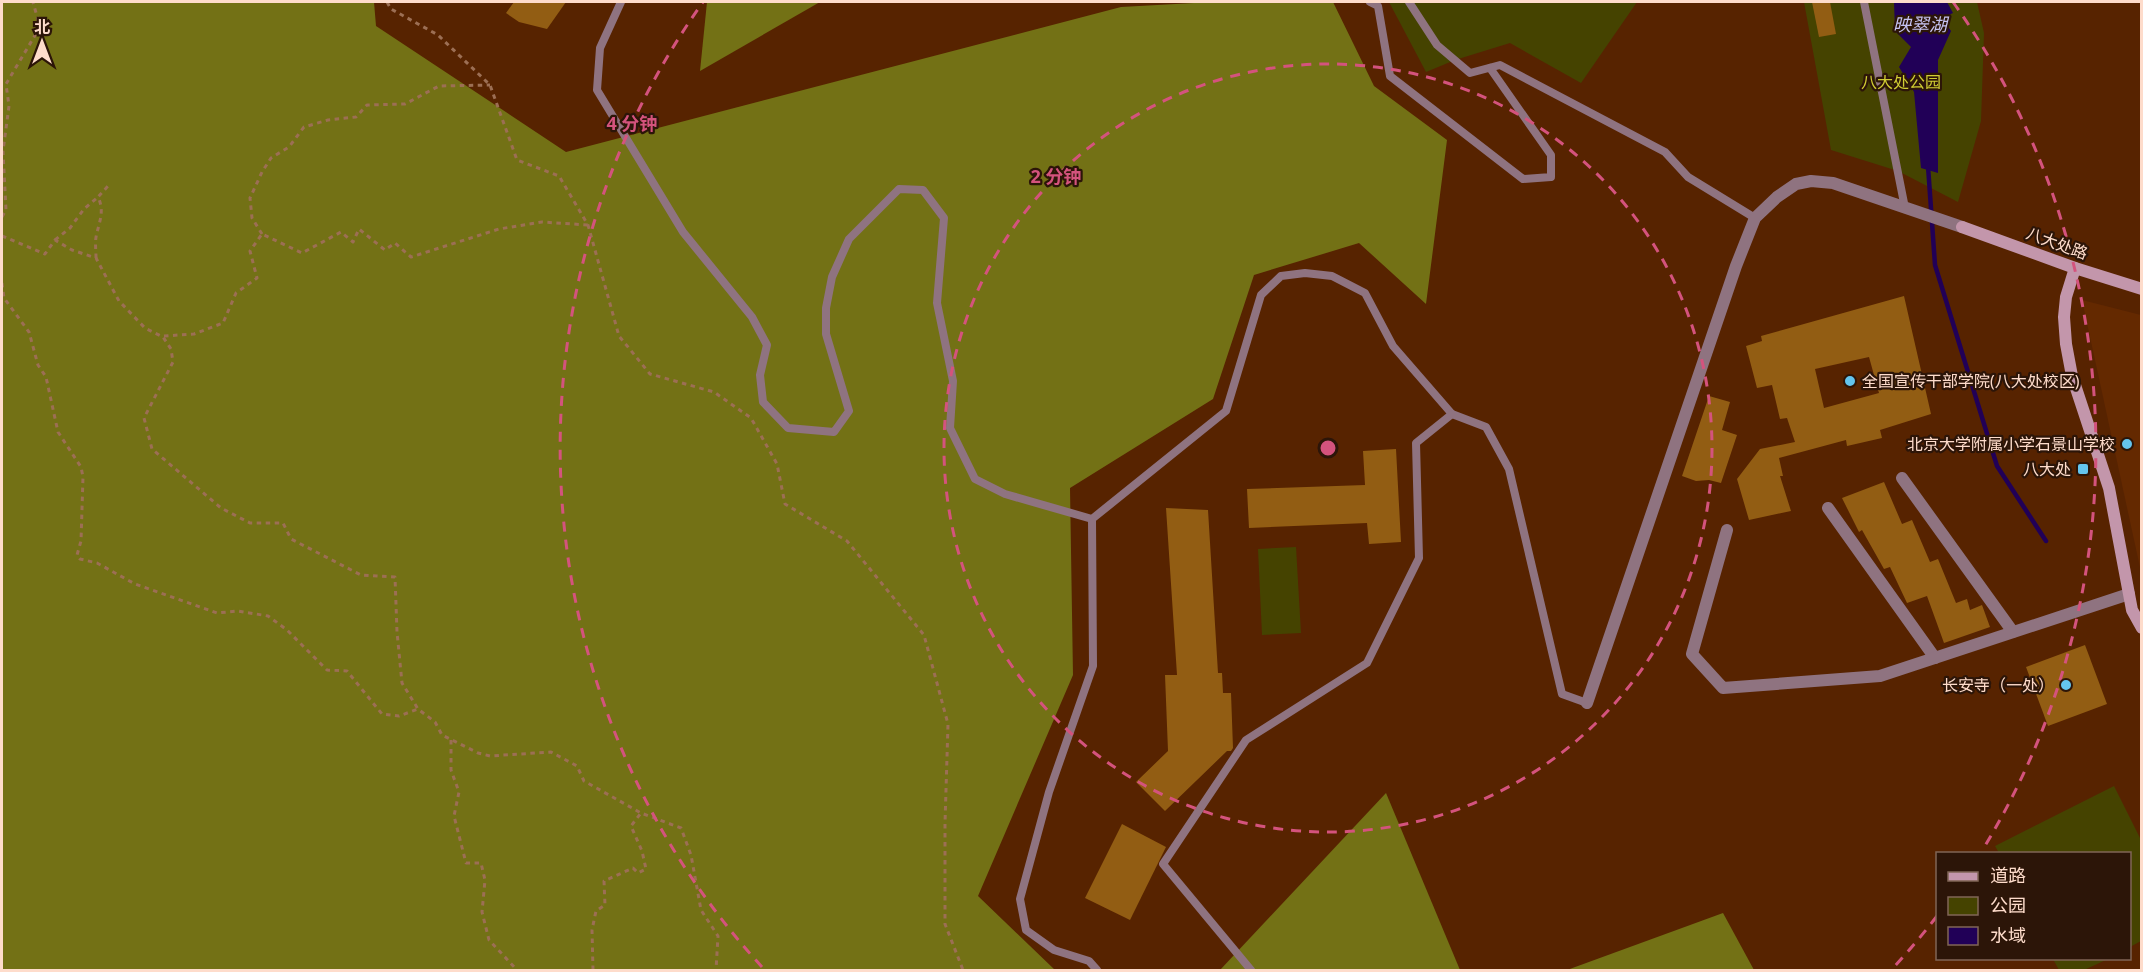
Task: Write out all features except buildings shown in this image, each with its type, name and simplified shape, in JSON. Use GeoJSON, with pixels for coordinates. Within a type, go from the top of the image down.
{"type":"FeatureCollection","features":[{"type":"Feature","properties":{"kind":"street"},"geometry":{"type":"LineString","coordinates":[[1587,703],[1745,238],[1755,218],[1777,197],[1796,184],[1811,181],[1833,183],[1905,208]]}},
{"type":"Feature","properties":{"kind":"street","name":"八大处路"},"geometry":{"type":"LineString","coordinates":[[1905,208],[2142,289]]}},
{"type":"Feature","properties":{"kind":"street"},"geometry":{"type":"LineString","coordinates":[[2075,268],[2066,297],[2064,317],[2066,344],[2072,376],[2109,488],[2132,610],[2142,628]]}},
{"type":"Feature","properties":{"kind":"street"},"geometry":{"type":"LineString","coordinates":[[1902,478],[2013,632]]}},
{"type":"Feature","properties":{"kind":"street"},"geometry":{"type":"LineString","coordinates":[[1828,508],[1935,658]]}},
{"type":"Feature","properties":{"kind":"street"},"geometry":{"type":"LineString","coordinates":[[1727,530],[1692,654],[1723,688],[1881,676],[2128,594]]}},
{"type":"Feature","properties":{"kind":"lane"},"geometry":{"type":"LineString","coordinates":[[621,2],[600,48],[597,90],[683,231],[752,317],[767,345],[760,375],[763,402],[788,428],[834,432],[849,411],[826,334],[826,308],[832,277],[849,239],[899,189],[923,190],[944,218],[938,303],[953,381],[950,428],[975,479],[1005,494],[1092,519]]}},
{"type":"Feature","properties":{"kind":"lane"},"geometry":{"type":"LineString","coordinates":[[1370,2],[1378,6],[1390,76],[1523,179],[1551,177],[1551,155],[1490,68]]}},
{"type":"Feature","properties":{"kind":"lane"},"geometry":{"type":"LineString","coordinates":[[1409,2],[1437,45],[1470,73],[1500,65],[1665,152],[1688,177],[1755,218]]}},
{"type":"Feature","properties":{"kind":"lane"},"geometry":{"type":"LineString","coordinates":[[1864,2],[1905,208]]}},
{"type":"Feature","properties":{"kind":"lane"},"geometry":{"type":"LineString","coordinates":[[1092,519],[1226,411],[1261,295],[1281,276],[1305,273],[1332,276],[1365,293],[1393,346],[1452,414],[1486,427],[1509,469],[1562,694],[1587,703]]}},
{"type":"Feature","properties":{"kind":"lane"},"geometry":{"type":"LineString","coordinates":[[1251,970],[1163,864],[1246,741],[1367,663],[1419,558],[1416,444],[1452,414]]}},
{"type":"Feature","properties":{"kind":"lane"},"geometry":{"type":"LineString","coordinates":[[1092,519],[1093,666],[1049,792],[1020,899],[1026,930],[1054,950],[1089,961],[1097,970]]}},
{"type":"Feature","properties":{"kind":"path"},"geometry":{"type":"LineString","coordinates":[[2,217],[6,210],[3,151],[9,106],[6,84],[40,27],[33,2]]}},
{"type":"Feature","properties":{"kind":"path"},"geometry":{"type":"LineString","coordinates":[[387,2],[392,9],[438,35],[490,85],[517,160],[559,176],[588,225],[619,336],[650,374],[714,392],[751,418],[777,464],[785,504],[847,541],[924,635],[948,724],[945,924],[963,970]]}},
{"type":"Feature","properties":{"kind":"path"},"geometry":{"type":"LineString","coordinates":[[490,85],[439,86],[405,104],[368,105],[356,117],[328,120],[304,127],[289,147],[271,158],[262,172],[250,198],[252,218],[262,234],[302,253],[341,232],[353,242],[359,229],[386,250],[395,243],[411,257],[499,229],[542,222],[588,225]]}},
{"type":"Feature","properties":{"kind":"path"},"geometry":{"type":"LineString","coordinates":[[2,236],[45,254],[55,240],[70,228],[84,209],[108,186]]}},
{"type":"Feature","properties":{"kind":"path"},"geometry":{"type":"LineString","coordinates":[[98,197],[102,205],[102,215],[96,238],[96,258],[119,301],[145,328],[164,337],[194,334],[223,323],[236,293],[257,278],[250,251],[262,234]]}},
{"type":"Feature","properties":{"kind":"path"},"geometry":{"type":"LineString","coordinates":[[55,240],[72,250],[96,258]]}},
{"type":"Feature","properties":{"kind":"path"},"geometry":{"type":"LineString","coordinates":[[2,283],[4,298],[29,332],[38,365],[46,377],[58,432],[81,467],[83,477],[81,540],[77,555],[80,560],[97,563],[135,584],[217,612],[238,611],[268,616],[287,630],[327,670],[346,671],[382,714],[399,716],[418,709]]}},
{"type":"Feature","properties":{"kind":"path"},"geometry":{"type":"LineString","coordinates":[[164,337],[171,349],[173,362],[144,418],[152,449],[221,508],[250,523],[283,524],[291,539],[362,575],[395,577],[402,683],[418,709],[435,722],[441,735],[478,753],[490,756],[551,753],[577,766],[584,781],[641,813],[681,828],[691,855],[701,910],[718,936],[716,970]]}},
{"type":"Feature","properties":{"kind":"path"},"geometry":{"type":"LineString","coordinates":[[451,741],[451,770],[459,792],[454,816],[466,863],[481,863],[485,880],[482,912],[489,940],[516,970]]}},
{"type":"Feature","properties":{"kind":"path"},"geometry":{"type":"LineString","coordinates":[[593,970],[591,930],[596,911],[605,905],[604,881],[633,868],[639,873],[646,869],[642,851],[631,826],[641,813]]}},
{"type":"Feature","properties":{"kind":"shaded area"},"geometry":{"type":"Polygon","coordinates":[[[2,2],[374,2],[376,26],[566,152],[1121,7],[1212,2],[1333,2],[1374,86],[1447,140],[1426,304],[1359,243],[1254,275],[1213,399],[1070,488],[1073,675],[978,896],[1055,970],[2,970],[2,2]]]}},
{"type":"Feature","properties":{"kind":"shaded area"},"geometry":{"type":"Polygon","coordinates":[[[707,2],[820,2],[700,71],[707,2]]]}},
{"type":"Feature","properties":{"kind":"shaded area","name":"北京大学附属小学石景山学校"},"geometry":{"type":"Polygon","coordinates":[[[2082,300],[2141,315],[2141,572],[2082,300]]]}},
{"type":"Feature","properties":{"kind":"shaded area"},"geometry":{"type":"Polygon","coordinates":[[[1386,793],[1460,970],[1220,970],[1386,793]]]}},
{"type":"Feature","properties":{"kind":"shaded area"},"geometry":{"type":"Polygon","coordinates":[[[1723,913],[1754,970],[1567,970],[1723,913]]]}},
{"type":"Feature","properties":{"kind":"green space"},"geometry":{"type":"Polygon","coordinates":[[[1389,2],[1637,2],[1581,83],[1510,43],[1455,60],[1426,72],[1389,2]]]}},
{"type":"Feature","properties":{"kind":"green space","name":"八大处公园"},"geometry":{"type":"Polygon","coordinates":[[[1804,2],[1977,2],[1984,33],[1981,121],[1958,202],[1898,171],[1831,150],[1804,2]]]}},
{"type":"Feature","properties":{"kind":"green space"},"geometry":{"type":"Polygon","coordinates":[[[1296,547],[1301,633],[1262,635],[1258,549],[1296,547]]]}},
{"type":"Feature","properties":{"kind":"green space"},"geometry":{"type":"Polygon","coordinates":[[[2114,786],[2141,840],[2141,941],[2131,946],[2131,852],[1998,852],[1995,846],[2114,786]]]}},
{"type":"Feature","properties":{"kind":"green space"},"geometry":{"type":"Polygon","coordinates":[[[2054,960],[2106,960],[2084,970],[2059,970],[2054,960]]]}},
{"type":"Feature","properties":{"kind":"water","name":"映翠湖"},"geometry":{"type":"Polygon","coordinates":[[[1894,2],[1947,2],[1953,13],[1942,18],[1951,31],[1938,60],[1938,173],[1921,168],[1914,92],[1899,67],[1911,47],[1895,31],[1894,2]]]}},
{"type":"Feature","properties":{"kind":"waterway"},"geometry":{"type":"LineString","coordinates":[[1928,166],[1935,265],[1997,466],[2046,541]]}},
{"type":"Feature","properties":{"kind":"place","name":"全国宣传干部学院(八大处校区)"},"geometry":{"type":"Point","coordinates":[1850,381]}},
{"type":"Feature","properties":{"kind":"place","name":"北京大学附属小学石景山学校"},"geometry":{"type":"Point","coordinates":[2127,444]}},
{"type":"Feature","properties":{"kind":"place","name":"八大处"},"geometry":{"type":"Point","coordinates":[2083,469]}},
{"type":"Feature","properties":{"kind":"place","name":"长安寺（一处）"},"geometry":{"type":"Point","coordinates":[2066,685]}}]}
